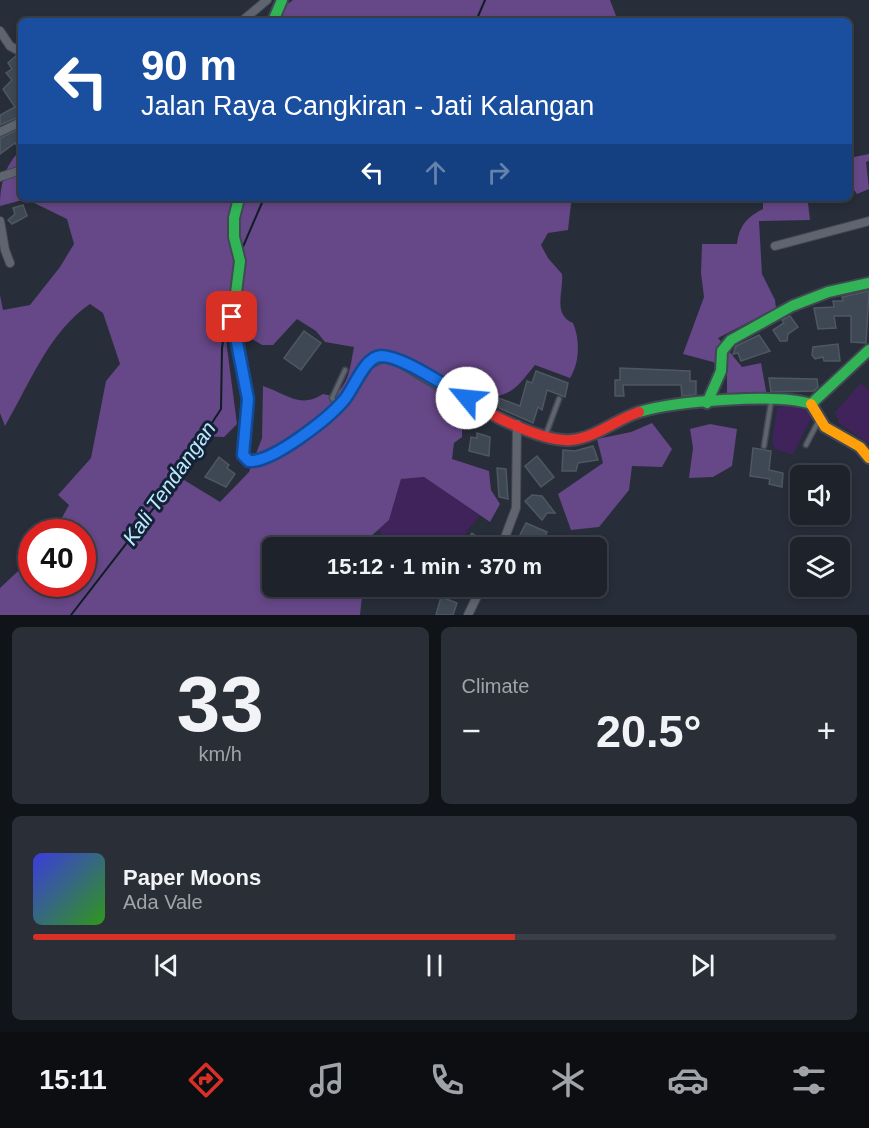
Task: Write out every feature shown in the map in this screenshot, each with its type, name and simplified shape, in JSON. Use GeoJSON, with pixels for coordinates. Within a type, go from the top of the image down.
{"type":"FeatureCollection","features":[{"type":"Feature","properties":{"kind":"street"},"geometry":{"type":"LineString","coordinates":[[246,18],[267,0]]}},
{"type":"Feature","properties":{"kind":"street"},"geometry":{"type":"LineString","coordinates":[[274,18],[282,0]]}},
{"type":"Feature","properties":{"kind":"street"},"geometry":{"type":"LineString","coordinates":[[0,31],[10,46],[18,50]]}},
{"type":"Feature","properties":{"kind":"street"},"geometry":{"type":"LineString","coordinates":[[0,132],[18,123]]}},
{"type":"Feature","properties":{"kind":"street"},"geometry":{"type":"LineString","coordinates":[[0,177],[18,171]]}},
{"type":"Feature","properties":{"kind":"street"},"geometry":{"type":"LineString","coordinates":[[238,201],[234,218],[239,257],[232,317],[248,399],[243,455],[249,461],[264,459],[338,406],[372,360],[382,356],[400,361],[517,424],[567,440],[578,439],[638,412],[678,404],[804,400],[811,404],[825,427],[860,447],[869,458]]}},
{"type":"Feature","properties":{"kind":"street"},"geometry":{"type":"LineString","coordinates":[[0,220],[5,250],[10,263]]}},
{"type":"Feature","properties":{"kind":"street"},"geometry":{"type":"LineString","coordinates":[[775,246],[869,221]]}},
{"type":"Feature","properties":{"kind":"street"},"geometry":{"type":"LineString","coordinates":[[707,403],[721,371],[722,351],[732,340],[792,306],[828,292],[869,283]]}},
{"type":"Feature","properties":{"kind":"street"},"geometry":{"type":"LineString","coordinates":[[811,404],[869,350]]}},
{"type":"Feature","properties":{"kind":"street"},"geometry":{"type":"LineString","coordinates":[[505,537],[516,508],[517,424]]}},
{"type":"Feature","properties":{"kind":"street"},"geometry":{"type":"LineString","coordinates":[[468,615],[477,597]]}},
{"type":"Feature","properties":{"kind":"lane"},"geometry":{"type":"LineString","coordinates":[[338,406],[332,397],[345,370]]}},
{"type":"Feature","properties":{"kind":"lane"},"geometry":{"type":"LineString","coordinates":[[546,434],[559,399]]}},
{"type":"Feature","properties":{"kind":"lane"},"geometry":{"type":"LineString","coordinates":[[764,446],[772,401]]}},
{"type":"Feature","properties":{"kind":"lane"},"geometry":{"type":"LineString","coordinates":[[806,445],[820,419]]}},
{"type":"Feature","properties":{"kind":"shaded area"},"geometry":{"type":"Polygon","coordinates":[[[293,0],[610,0],[617,18],[269,18],[293,0]]]}},
{"type":"Feature","properties":{"kind":"shaded area"},"geometry":{"type":"Polygon","coordinates":[[[18,154],[19,201],[0,206],[1,190],[7,168],[18,154]]]}},
{"type":"Feature","properties":{"kind":"shaded area"},"geometry":{"type":"Polygon","coordinates":[[[869,154],[869,161],[866,162],[869,189],[857,194],[852,187],[852,157],[869,154]]]}},
{"type":"Feature","properties":{"kind":"shaded area"},"geometry":{"type":"Polygon","coordinates":[[[30,201],[573,201],[568,230],[548,233],[541,245],[548,258],[562,274],[561,308],[567,319],[573,323],[577,336],[576,365],[570,378],[535,365],[518,385],[498,396],[484,397],[456,389],[443,406],[462,417],[462,437],[454,443],[452,459],[489,471],[491,490],[500,504],[490,522],[424,477],[401,479],[389,520],[370,537],[262,537],[262,597],[362,597],[360,615],[0,615],[0,588],[18,571],[18,597],[96,597],[96,519],[61,519],[69,505],[58,495],[91,458],[106,381],[120,364],[103,313],[90,304],[76,316],[63,329],[42,359],[5,426],[0,413],[0,295],[3,310],[30,305],[60,267],[74,244],[67,219],[30,201]],[[297,319],[273,345],[262,345],[245,335],[226,340],[237,424],[224,437],[203,436],[184,459],[176,475],[220,502],[249,472],[262,438],[263,386],[293,399],[307,400],[323,394],[332,396],[346,381],[354,347],[325,342],[316,331],[297,319]]]}},
{"type":"Feature","properties":{"kind":"shaded area"},"geometry":{"type":"Polygon","coordinates":[[[763,201],[811,201],[808,203],[810,220],[759,221],[762,274],[775,300],[776,308],[718,338],[742,367],[761,363],[767,396],[727,394],[727,373],[713,362],[683,354],[704,297],[701,273],[702,244],[737,244],[745,223],[752,215],[763,209],[763,201]]]}},
{"type":"Feature","properties":{"kind":"shaded area"},"geometry":{"type":"Polygon","coordinates":[[[861,383],[869,390],[869,444],[839,423],[835,412],[861,383]]]}},
{"type":"Feature","properties":{"kind":"shaded area"},"geometry":{"type":"Polygon","coordinates":[[[792,404],[806,406],[812,416],[793,455],[775,449],[772,441],[777,408],[792,404]]]}},
{"type":"Feature","properties":{"kind":"shaded area"},"geometry":{"type":"Polygon","coordinates":[[[652,423],[672,449],[662,467],[632,466],[629,490],[599,527],[571,530],[558,494],[603,463],[597,439],[631,432],[652,423]]]}},
{"type":"Feature","properties":{"kind":"shaded area"},"geometry":{"type":"Polygon","coordinates":[[[710,424],[737,429],[732,466],[713,477],[689,478],[693,448],[690,429],[710,424]]]}},
{"type":"Feature","properties":{"kind":"shaded area"},"geometry":{"type":"Polygon","coordinates":[[[424,477],[480,516],[464,537],[385,537],[378,530],[389,520],[401,479],[424,477]]]}},
{"type":"Feature","properties":{"kind":"building"},"geometry":{"type":"Polygon","coordinates":[[[16,56],[18,57],[18,117],[0,125],[0,115],[15,107],[3,89],[12,80],[6,73],[12,69],[8,63],[16,56]]]}},
{"type":"Feature","properties":{"kind":"building"},"geometry":{"type":"Polygon","coordinates":[[[17,130],[18,145],[15,143],[0,154],[0,138],[17,130]]]}},
{"type":"Feature","properties":{"kind":"building"},"geometry":{"type":"Polygon","coordinates":[[[23,205],[27,216],[12,224],[8,220],[15,214],[13,208],[23,205]]]}},
{"type":"Feature","properties":{"kind":"building"},"geometry":{"type":"Polygon","coordinates":[[[869,291],[866,343],[851,342],[851,316],[834,316],[836,328],[818,329],[814,308],[834,307],[833,301],[843,301],[842,297],[869,291]]]}},
{"type":"Feature","properties":{"kind":"building"},"geometry":{"type":"Polygon","coordinates":[[[790,316],[798,327],[788,334],[787,341],[780,341],[773,330],[784,323],[782,320],[790,316]]]}},
{"type":"Feature","properties":{"kind":"building"},"geometry":{"type":"Polygon","coordinates":[[[304,331],[321,343],[301,370],[284,358],[304,331]]]}},
{"type":"Feature","properties":{"kind":"building"},"geometry":{"type":"Polygon","coordinates":[[[759,335],[770,351],[741,361],[738,353],[733,354],[736,346],[759,335]]]}},
{"type":"Feature","properties":{"kind":"building"},"geometry":{"type":"Polygon","coordinates":[[[838,344],[840,361],[824,361],[823,357],[815,359],[812,355],[813,347],[838,344]]]}},
{"type":"Feature","properties":{"kind":"building"},"geometry":{"type":"Polygon","coordinates":[[[620,368],[690,371],[690,381],[696,381],[696,395],[682,396],[681,385],[623,385],[624,396],[615,396],[615,380],[620,380],[620,368]]]}},
{"type":"Feature","properties":{"kind":"building"},"geometry":{"type":"Polygon","coordinates":[[[536,371],[568,383],[565,397],[547,390],[542,410],[538,407],[533,423],[499,408],[499,398],[520,406],[527,381],[532,383],[536,371]]]}},
{"type":"Feature","properties":{"kind":"building"},"geometry":{"type":"Polygon","coordinates":[[[769,378],[817,379],[818,387],[814,391],[771,392],[769,378]]]}},
{"type":"Feature","properties":{"kind":"building"},"geometry":{"type":"Polygon","coordinates":[[[477,433],[490,437],[489,456],[469,451],[471,437],[477,438],[477,433]]]}},
{"type":"Feature","properties":{"kind":"building"},"geometry":{"type":"Polygon","coordinates":[[[593,446],[598,460],[578,463],[576,471],[562,471],[563,450],[575,451],[593,446]]]}},
{"type":"Feature","properties":{"kind":"building"},"geometry":{"type":"Polygon","coordinates":[[[753,448],[771,451],[769,470],[783,473],[782,487],[769,484],[770,479],[750,476],[753,448]]]}},
{"type":"Feature","properties":{"kind":"building"},"geometry":{"type":"Polygon","coordinates":[[[537,456],[554,477],[541,487],[525,466],[537,456]]]}},
{"type":"Feature","properties":{"kind":"building"},"geometry":{"type":"Polygon","coordinates":[[[219,457],[235,474],[226,487],[205,477],[219,457]]]}},
{"type":"Feature","properties":{"kind":"building"},"geometry":{"type":"Polygon","coordinates":[[[497,468],[506,469],[508,499],[499,497],[497,468]]]}},
{"type":"Feature","properties":{"kind":"building"},"geometry":{"type":"Polygon","coordinates":[[[532,495],[542,496],[555,513],[547,513],[542,520],[525,501],[532,495]]]}},
{"type":"Feature","properties":{"kind":"building"},"geometry":{"type":"Polygon","coordinates":[[[526,523],[547,532],[545,537],[520,535],[526,523]]]}},
{"type":"Feature","properties":{"kind":"building"},"geometry":{"type":"Polygon","coordinates":[[[441,597],[457,603],[453,615],[436,615],[441,597]]]}},
{"type":"Feature","properties":{"kind":"waterway","name":"Kali Tendangan"},"geometry":{"type":"LineString","coordinates":[[477,18],[485,0]]}},
{"type":"Feature","properties":{"kind":"waterway","name":"Kali Tendangan"},"geometry":{"type":"LineString","coordinates":[[242,249],[263,201]]}},
{"type":"Feature","properties":{"kind":"waterway","name":"Kali Tendangan"},"geometry":{"type":"LineString","coordinates":[[71,615],[170,487],[221,409],[222,348],[234,271]]}},
{"type":"Feature","properties":{"kind":"traffic: fast"},"geometry":{"type":"LineString","coordinates":[[274,18],[282,0]]}},
{"type":"Feature","properties":{"kind":"traffic: fast"},"geometry":{"type":"LineString","coordinates":[[238,201],[234,218],[234,237],[240,261],[233,317],[248,399],[243,455],[249,461],[259,460],[285,448],[325,419]]}},
{"type":"Feature","properties":{"kind":"traffic: fast"},"geometry":{"type":"LineString","coordinates":[[707,403],[721,371],[722,351],[731,340],[792,306],[828,292],[869,283]]}},
{"type":"Feature","properties":{"kind":"traffic: fast"},"geometry":{"type":"LineString","coordinates":[[639,412],[676,405],[726,400],[775,399],[811,404],[869,350]]}},
{"type":"Feature","properties":{"kind":"traffic: slow"},"geometry":{"type":"LineString","coordinates":[[811,404],[825,427],[860,447],[869,458]]}},
{"type":"Feature","properties":{"kind":"traffic: jam"},"geometry":{"type":"LineString","coordinates":[[325,419],[343,402],[368,363],[383,356],[400,361],[508,423],[553,439],[580,439],[639,412]]}},
{"type":"Feature","properties":{"kind":"route"},"geometry":{"type":"LineString","coordinates":[[232,317],[248,399],[248,421],[243,455],[249,461],[264,459],[328,416],[343,402],[369,363],[376,357],[382,356],[400,361],[467,398]]}}]}
